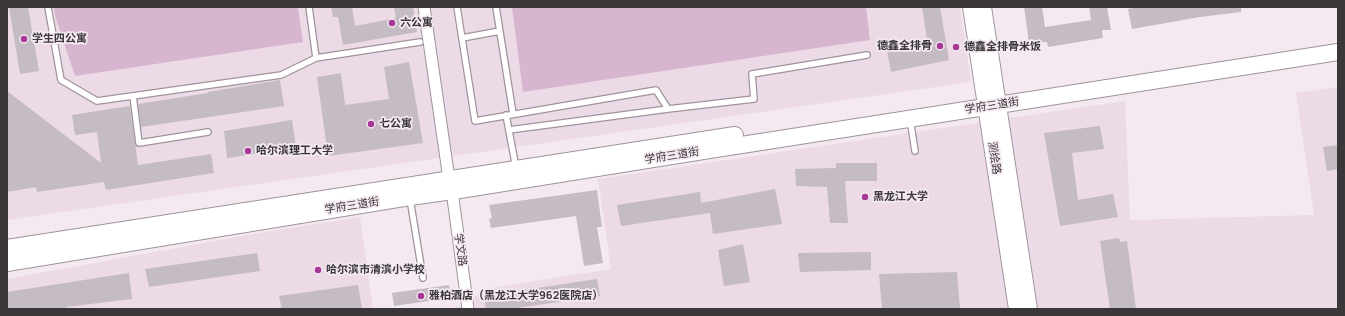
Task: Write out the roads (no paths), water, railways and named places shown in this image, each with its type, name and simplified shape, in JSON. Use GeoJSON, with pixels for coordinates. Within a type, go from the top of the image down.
{"type":"FeatureCollection","features":[{"type":"Feature","properties":{"kind":"main road","name":"测绘路"},"geometry":{"type":"LineString","coordinates":[[971,7],[991,101],[1028,309]]}},
{"type":"Feature","properties":{"kind":"main road","name":"测绘路"},"geometry":{"type":"LineString","coordinates":[[984,7],[991,101],[1017,309]]}},
{"type":"Feature","properties":{"kind":"main road","name":"学府三道街"},"geometry":{"type":"LineString","coordinates":[[7,248],[910,119],[991,101],[1338,42]]}},
{"type":"Feature","properties":{"kind":"main road","name":"学府三道街"},"geometry":{"type":"LineString","coordinates":[[7,263],[410,197],[516,168],[1338,52]]}},
{"type":"Feature","properties":{"kind":"street","name":"学文路"},"geometry":{"type":"LineString","coordinates":[[424,7],[468,309]]}},
{"type":"Feature","properties":{"kind":"lane"},"geometry":{"type":"LineString","coordinates":[[48,7],[61,80],[97,102],[282,75],[316,58],[420,42]]}},
{"type":"Feature","properties":{"kind":"lane"},"geometry":{"type":"LineString","coordinates":[[309,7],[316,58]]}},
{"type":"Feature","properties":{"kind":"lane"},"geometry":{"type":"LineString","coordinates":[[457,7],[475,121],[656,90],[668,109]]}},
{"type":"Feature","properties":{"kind":"lane"},"geometry":{"type":"LineString","coordinates":[[496,7],[513,114]]}},
{"type":"Feature","properties":{"kind":"lane"},"geometry":{"type":"LineString","coordinates":[[462,38],[500,31]]}},
{"type":"Feature","properties":{"kind":"lane"},"geometry":{"type":"LineString","coordinates":[[509,130],[754,99],[752,74],[867,55]]}},
{"type":"Feature","properties":{"kind":"lane"},"geometry":{"type":"LineString","coordinates":[[133,96],[139,143],[208,132]]}},
{"type":"Feature","properties":{"kind":"lane"},"geometry":{"type":"LineString","coordinates":[[506,115],[516,168]]}},
{"type":"Feature","properties":{"kind":"lane"},"geometry":{"type":"LineString","coordinates":[[910,119],[915,151]]}},
{"type":"Feature","properties":{"kind":"lane"},"geometry":{"type":"LineString","coordinates":[[410,197],[423,278]]}},
{"type":"Feature","properties":{"kind":"place","name":"六公寓"},"geometry":{"type":"Point","coordinates":[392,23]}},
{"type":"Feature","properties":{"kind":"place","name":"学生四公寓"},"geometry":{"type":"Point","coordinates":[24,39]}},
{"type":"Feature","properties":{"kind":"place","name":"德鑫全排骨"},"geometry":{"type":"Point","coordinates":[940,46]}},
{"type":"Feature","properties":{"kind":"place","name":"德鑫全排骨米饭"},"geometry":{"type":"Point","coordinates":[956,47]}},
{"type":"Feature","properties":{"kind":"place","name":"七公寓"},"geometry":{"type":"Point","coordinates":[371,124]}},
{"type":"Feature","properties":{"kind":"place","name":"哈尔滨理工大学"},"geometry":{"type":"Point","coordinates":[248,151]}},
{"type":"Feature","properties":{"kind":"place","name":"黑龙江大学"},"geometry":{"type":"Point","coordinates":[865,197]}},
{"type":"Feature","properties":{"kind":"place","name":"哈尔滨市清滨小学校"},"geometry":{"type":"Point","coordinates":[318,270]}},
{"type":"Feature","properties":{"kind":"place","name":"雅柏酒店（黑龙江大学962医院店）"},"geometry":{"type":"Point","coordinates":[421,296]}}]}
